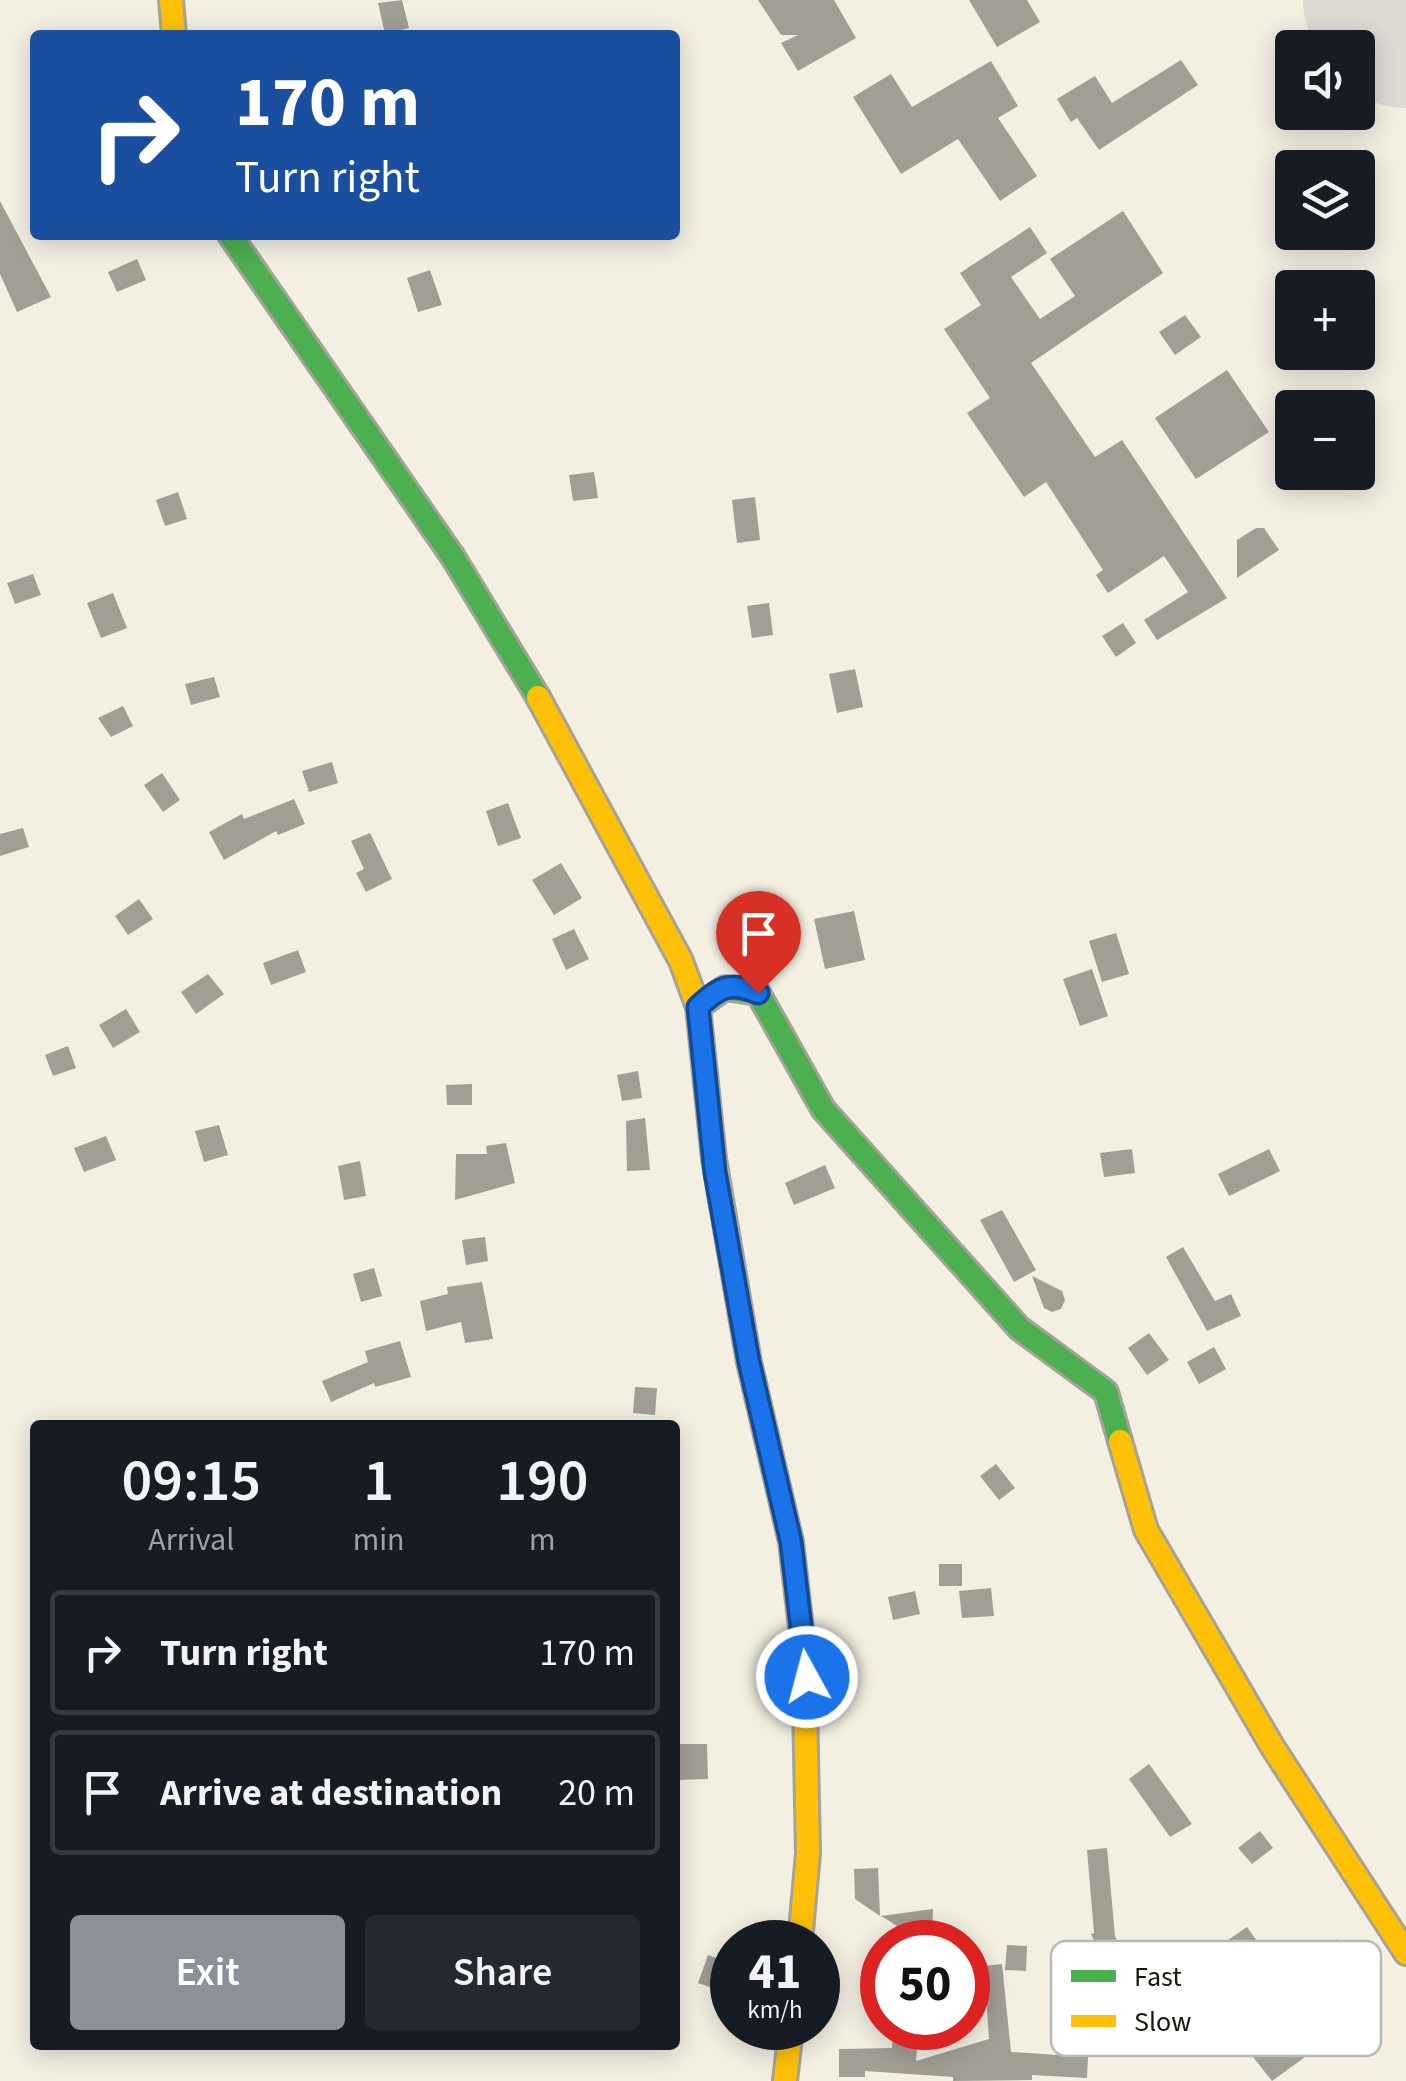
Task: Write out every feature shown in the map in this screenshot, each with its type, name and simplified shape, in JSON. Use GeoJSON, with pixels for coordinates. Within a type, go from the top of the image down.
{"type":"FeatureCollection","features":[{"type":"Feature","properties":{"kind":"main road"},"geometry":{"type":"LineString","coordinates":[[170,0],[173,30]]}},
{"type":"Feature","properties":{"kind":"main road"},"geometry":{"type":"LineString","coordinates":[[233,240],[453,557],[564,740],[681,960],[698,1007],[715,1172],[749,1362],[791,1542],[807,1677],[808,1853],[802,1920]]}},
{"type":"Feature","properties":{"kind":"main road"},"geometry":{"type":"LineString","coordinates":[[698,1007],[720,986],[740,985],[758,993],[823,1109],[1019,1328],[1106,1392],[1146,1530],[1263,1732],[1406,1952]]}},
{"type":"Feature","properties":{"kind":"main road"},"geometry":{"type":"LineString","coordinates":[[785,2081],[789,2050]]}},
{"type":"Feature","properties":{"kind":"building"},"geometry":{"type":"Polygon","coordinates":[[[402,0],[409,28],[384,30],[378,3],[402,0]]]}},
{"type":"Feature","properties":{"kind":"building"},"geometry":{"type":"Polygon","coordinates":[[[758,0],[834,0],[856,38],[798,71],[781,43],[798,35],[781,35],[758,0]]]}},
{"type":"Feature","properties":{"kind":"building"},"geometry":{"type":"Polygon","coordinates":[[[969,0],[1027,0],[1040,22],[997,47],[969,0]]]}},
{"type":"Feature","properties":{"kind":"building"},"geometry":{"type":"Polygon","coordinates":[[[1181,60],[1198,85],[1099,150],[1077,118],[1071,122],[1057,99],[1095,76],[1112,103],[1181,60]]]}},
{"type":"Feature","properties":{"kind":"building"},"geometry":{"type":"Polygon","coordinates":[[[991,61],[1018,106],[998,118],[1037,176],[1000,201],[958,139],[901,174],[853,97],[891,74],[912,107],[991,61]]]}},
{"type":"Feature","properties":{"kind":"building"},"geometry":{"type":"Polygon","coordinates":[[[0,201],[51,297],[17,312],[0,274],[0,201]]]}},
{"type":"Feature","properties":{"kind":"building"},"geometry":{"type":"Polygon","coordinates":[[[1123,211],[1163,273],[1031,363],[1095,457],[1122,440],[1227,598],[1157,640],[1144,620],[1188,592],[1164,556],[1108,593],[1096,575],[1103,570],[1046,482],[1024,497],[967,413],[990,398],[944,329],[981,305],[960,273],[1030,227],[1047,253],[1011,277],[1040,319],[1075,296],[1050,259],[1123,211]]]}},
{"type":"Feature","properties":{"kind":"building"},"geometry":{"type":"Polygon","coordinates":[[[137,259],[146,280],[117,292],[108,272],[137,259]]]}},
{"type":"Feature","properties":{"kind":"building"},"geometry":{"type":"Polygon","coordinates":[[[430,270],[442,305],[418,312],[407,278],[430,270]]]}},
{"type":"Feature","properties":{"kind":"building"},"geometry":{"type":"Polygon","coordinates":[[[1185,315],[1201,337],[1175,355],[1159,332],[1185,315]]]}},
{"type":"Feature","properties":{"kind":"building"},"geometry":{"type":"Polygon","coordinates":[[[1227,370],[1269,432],[1196,479],[1155,418],[1227,370]]]}},
{"type":"Feature","properties":{"kind":"building"},"geometry":{"type":"Polygon","coordinates":[[[594,472],[598,498],[573,501],[569,475],[594,472]]]}},
{"type":"Feature","properties":{"kind":"building"},"geometry":{"type":"Polygon","coordinates":[[[178,492],[187,519],[165,526],[156,500],[178,492]]]}},
{"type":"Feature","properties":{"kind":"building"},"geometry":{"type":"Polygon","coordinates":[[[755,497],[760,540],[737,543],[732,500],[755,497]]]}},
{"type":"Feature","properties":{"kind":"building"},"geometry":{"type":"Polygon","coordinates":[[[1256,528],[1264,528],[1279,550],[1237,578],[1237,540],[1256,528]]]}},
{"type":"Feature","properties":{"kind":"building"},"geometry":{"type":"Polygon","coordinates":[[[33,574],[41,595],[15,604],[7,583],[33,574]]]}},
{"type":"Feature","properties":{"kind":"building"},"geometry":{"type":"Polygon","coordinates":[[[113,593],[127,628],[101,638],[87,603],[113,593]]]}},
{"type":"Feature","properties":{"kind":"building"},"geometry":{"type":"Polygon","coordinates":[[[769,603],[773,635],[752,638],[747,606],[769,603]]]}},
{"type":"Feature","properties":{"kind":"building"},"geometry":{"type":"Polygon","coordinates":[[[1123,623],[1136,643],[1116,657],[1102,636],[1123,623]]]}},
{"type":"Feature","properties":{"kind":"building"},"geometry":{"type":"Polygon","coordinates":[[[855,669],[863,707],[837,713],[829,674],[855,669]]]}},
{"type":"Feature","properties":{"kind":"building"},"geometry":{"type":"Polygon","coordinates":[[[214,677],[220,697],[191,705],[185,684],[214,677]]]}},
{"type":"Feature","properties":{"kind":"building"},"geometry":{"type":"Polygon","coordinates":[[[123,706],[133,726],[111,737],[98,718],[123,706]]]}},
{"type":"Feature","properties":{"kind":"building"},"geometry":{"type":"Polygon","coordinates":[[[332,762],[338,783],[309,792],[302,771],[332,762]]]}},
{"type":"Feature","properties":{"kind":"building"},"geometry":{"type":"Polygon","coordinates":[[[162,773],[180,800],[163,812],[144,785],[162,773]]]}},
{"type":"Feature","properties":{"kind":"building"},"geometry":{"type":"Polygon","coordinates":[[[294,799],[305,824],[278,835],[276,831],[224,860],[209,832],[242,814],[244,819],[294,799]]]}},
{"type":"Feature","properties":{"kind":"building"},"geometry":{"type":"Polygon","coordinates":[[[508,803],[521,838],[498,846],[486,811],[508,803]]]}},
{"type":"Feature","properties":{"kind":"building"},"geometry":{"type":"Polygon","coordinates":[[[23,828],[29,847],[0,856],[0,834],[23,828]]]}},
{"type":"Feature","properties":{"kind":"building"},"geometry":{"type":"Polygon","coordinates":[[[370,833],[392,879],[366,892],[356,873],[364,869],[351,841],[370,833]]]}},
{"type":"Feature","properties":{"kind":"building"},"geometry":{"type":"Polygon","coordinates":[[[561,863],[582,898],[554,915],[532,880],[561,863]]]}},
{"type":"Feature","properties":{"kind":"building"},"geometry":{"type":"Polygon","coordinates":[[[139,899],[153,919],[128,935],[115,916],[139,899]]]}},
{"type":"Feature","properties":{"kind":"building"},"geometry":{"type":"Polygon","coordinates":[[[854,911],[865,960],[825,969],[814,919],[854,911]]]}},
{"type":"Feature","properties":{"kind":"building"},"geometry":{"type":"Polygon","coordinates":[[[574,929],[589,959],[566,970],[552,939],[574,929]]]}},
{"type":"Feature","properties":{"kind":"building"},"geometry":{"type":"Polygon","coordinates":[[[1116,933],[1129,974],[1102,982],[1089,941],[1116,933]]]}},
{"type":"Feature","properties":{"kind":"building"},"geometry":{"type":"Polygon","coordinates":[[[298,950],[306,972],[271,985],[263,963],[298,950]]]}},
{"type":"Feature","properties":{"kind":"building"},"geometry":{"type":"Polygon","coordinates":[[[1092,969],[1108,1016],[1080,1026],[1063,979],[1092,969]]]}},
{"type":"Feature","properties":{"kind":"building"},"geometry":{"type":"Polygon","coordinates":[[[208,974],[224,994],[196,1014],[181,992],[208,974]]]}},
{"type":"Feature","properties":{"kind":"building"},"geometry":{"type":"Polygon","coordinates":[[[126,1009],[140,1032],[113,1048],[99,1025],[126,1009]]]}},
{"type":"Feature","properties":{"kind":"building"},"geometry":{"type":"Polygon","coordinates":[[[68,1046],[76,1068],[53,1076],[45,1055],[68,1046]]]}},
{"type":"Feature","properties":{"kind":"building"},"geometry":{"type":"Polygon","coordinates":[[[638,1071],[642,1098],[622,1101],[617,1075],[638,1071]]]}},
{"type":"Feature","properties":{"kind":"building"},"geometry":{"type":"Polygon","coordinates":[[[472,1084],[472,1105],[447,1105],[446,1085],[472,1084]]]}},
{"type":"Feature","properties":{"kind":"building"},"geometry":{"type":"Polygon","coordinates":[[[645,1118],[650,1170],[627,1171],[626,1121],[645,1118]]]}},
{"type":"Feature","properties":{"kind":"building"},"geometry":{"type":"Polygon","coordinates":[[[219,1125],[228,1155],[204,1162],[195,1131],[219,1125]]]}},
{"type":"Feature","properties":{"kind":"building"},"geometry":{"type":"Polygon","coordinates":[[[106,1136],[116,1160],[84,1172],[74,1148],[106,1136]]]}},
{"type":"Feature","properties":{"kind":"building"},"geometry":{"type":"Polygon","coordinates":[[[506,1143],[515,1183],[455,1200],[456,1154],[487,1154],[486,1146],[506,1143]]]}},
{"type":"Feature","properties":{"kind":"building"},"geometry":{"type":"Polygon","coordinates":[[[1132,1149],[1135,1173],[1104,1177],[1100,1153],[1132,1149]]]}},
{"type":"Feature","properties":{"kind":"building"},"geometry":{"type":"Polygon","coordinates":[[[1269,1149],[1280,1171],[1229,1196],[1218,1174],[1269,1149]]]}},
{"type":"Feature","properties":{"kind":"building"},"geometry":{"type":"Polygon","coordinates":[[[360,1161],[366,1196],[344,1200],[338,1166],[360,1161]]]}},
{"type":"Feature","properties":{"kind":"building"},"geometry":{"type":"Polygon","coordinates":[[[825,1165],[835,1188],[794,1205],[785,1183],[825,1165]]]}},
{"type":"Feature","properties":{"kind":"building"},"geometry":{"type":"Polygon","coordinates":[[[1002,1210],[1036,1270],[1014,1282],[980,1220],[1002,1210]]]}},
{"type":"Feature","properties":{"kind":"building"},"geometry":{"type":"Polygon","coordinates":[[[485,1237],[488,1261],[466,1265],[462,1240],[485,1237]]]}},
{"type":"Feature","properties":{"kind":"building"},"geometry":{"type":"Polygon","coordinates":[[[1183,1247],[1215,1301],[1231,1294],[1241,1316],[1207,1331],[1166,1257],[1183,1247]]]}},
{"type":"Feature","properties":{"kind":"building"},"geometry":{"type":"Polygon","coordinates":[[[374,1268],[382,1296],[361,1302],[353,1274],[374,1268]]]}},
{"type":"Feature","properties":{"kind":"building"},"geometry":{"type":"Polygon","coordinates":[[[1032,1276],[1062,1291],[1065,1300],[1061,1309],[1052,1312],[1044,1308],[1032,1276]]]}},
{"type":"Feature","properties":{"kind":"building"},"geometry":{"type":"Polygon","coordinates":[[[482,1282],[493,1339],[465,1343],[461,1322],[426,1331],[420,1301],[448,1294],[447,1287],[482,1282]]]}},
{"type":"Feature","properties":{"kind":"building"},"geometry":{"type":"Polygon","coordinates":[[[1149,1333],[1169,1360],[1147,1375],[1128,1348],[1149,1333]]]}},
{"type":"Feature","properties":{"kind":"building"},"geometry":{"type":"Polygon","coordinates":[[[400,1341],[411,1377],[375,1387],[374,1383],[331,1402],[322,1381],[368,1362],[365,1351],[400,1341]]]}},
{"type":"Feature","properties":{"kind":"building"},"geometry":{"type":"Polygon","coordinates":[[[1214,1347],[1226,1369],[1199,1384],[1187,1362],[1214,1347]]]}},
{"type":"Feature","properties":{"kind":"building"},"geometry":{"type":"Polygon","coordinates":[[[635,1387],[657,1388],[655,1415],[633,1413],[635,1387]]]}},
{"type":"Feature","properties":{"kind":"building"},"geometry":{"type":"Polygon","coordinates":[[[996,1464],[1015,1488],[999,1500],[980,1476],[996,1464]]]}},
{"type":"Feature","properties":{"kind":"building"},"geometry":{"type":"Polygon","coordinates":[[[939,1564],[962,1564],[962,1586],[939,1586],[939,1564]]]}},
{"type":"Feature","properties":{"kind":"building"},"geometry":{"type":"Polygon","coordinates":[[[991,1588],[994,1616],[962,1618],[959,1591],[991,1588]]]}},
{"type":"Feature","properties":{"kind":"building"},"geometry":{"type":"Polygon","coordinates":[[[915,1591],[920,1614],[893,1620],[888,1597],[915,1591]]]}},
{"type":"Feature","properties":{"kind":"building"},"geometry":{"type":"Polygon","coordinates":[[[680,1744],[707,1744],[708,1779],[680,1780],[680,1744]]]}},
{"type":"Feature","properties":{"kind":"building"},"geometry":{"type":"Polygon","coordinates":[[[1149,1764],[1192,1824],[1170,1837],[1129,1779],[1149,1764]]]}},
{"type":"Feature","properties":{"kind":"building"},"geometry":{"type":"Polygon","coordinates":[[[1260,1831],[1273,1848],[1252,1864],[1238,1848],[1260,1831]]]}},
{"type":"Feature","properties":{"kind":"building"},"geometry":{"type":"Polygon","coordinates":[[[1107,1848],[1117,1941],[1094,1941],[1091,1934],[1094,1933],[1087,1850],[1107,1848]]]}},
{"type":"Feature","properties":{"kind":"building"},"geometry":{"type":"Polygon","coordinates":[[[878,1868],[880,1916],[855,1899],[854,1869],[878,1868]]]}},
{"type":"Feature","properties":{"kind":"building"},"geometry":{"type":"Polygon","coordinates":[[[933,1909],[933,1920],[887,1920],[881,1916],[933,1909]]]}},
{"type":"Feature","properties":{"kind":"building"},"geometry":{"type":"Polygon","coordinates":[[[1247,1927],[1257,1941],[1226,1941],[1247,1927]]]}},
{"type":"Feature","properties":{"kind":"building"},"geometry":{"type":"Polygon","coordinates":[[[1007,1945],[1027,1946],[1026,1971],[1005,1970],[1007,1945]]]}},
{"type":"Feature","properties":{"kind":"building"},"geometry":{"type":"Polygon","coordinates":[[[708,1955],[710,1956],[710,1987],[698,1983],[708,1955]]]}},
{"type":"Feature","properties":{"kind":"building"},"geometry":{"type":"Polygon","coordinates":[[[1002,1964],[1011,2052],[1088,2057],[1087,2078],[1032,2075],[1032,2080],[953,2081],[953,2077],[865,2071],[865,2077],[839,2077],[840,2049],[917,2050],[916,2061],[952,2050],[990,2050],[990,1965],[1002,1964]]]}},
{"type":"Feature","properties":{"kind":"building"},"geometry":{"type":"Polygon","coordinates":[[[1254,2056],[1306,2056],[1272,2081],[1254,2056]]]}},
{"type":"Feature","properties":{"kind":"runway"},"geometry":{"type":"LineString","coordinates":[[1394,0],[1406,17]]}},
{"type":"Feature","properties":{"kind":"traffic: fast"},"geometry":{"type":"LineString","coordinates":[[233,240],[453,557],[538,697]]}},
{"type":"Feature","properties":{"kind":"traffic: fast"},"geometry":{"type":"LineString","coordinates":[[698,1007],[725,988],[758,993],[823,1109],[1019,1328],[1106,1392],[1120,1441]]}},
{"type":"Feature","properties":{"kind":"traffic: fast"},"geometry":{"type":"LineString","coordinates":[[714,1159],[749,1362],[791,1542],[804,1654]]}},
{"type":"Feature","properties":{"kind":"traffic: slow"},"geometry":{"type":"LineString","coordinates":[[171,0],[174,30]]}},
{"type":"Feature","properties":{"kind":"traffic: slow"},"geometry":{"type":"LineString","coordinates":[[538,697],[681,961],[698,1007],[714,1159]]}},
{"type":"Feature","properties":{"kind":"traffic: slow"},"geometry":{"type":"LineString","coordinates":[[1120,1441],[1146,1530],[1272,1746],[1406,1953]]}},
{"type":"Feature","properties":{"kind":"traffic: slow"},"geometry":{"type":"LineString","coordinates":[[802,1920],[808,1853],[804,1654]]}},
{"type":"Feature","properties":{"kind":"traffic: slow"},"geometry":{"type":"LineString","coordinates":[[785,2081],[789,2050]]}},
{"type":"Feature","properties":{"kind":"route"},"geometry":{"type":"LineString","coordinates":[[758,993],[740,985],[720,986],[698,1007],[715,1172],[749,1362],[791,1542],[807,1677]]}}]}
